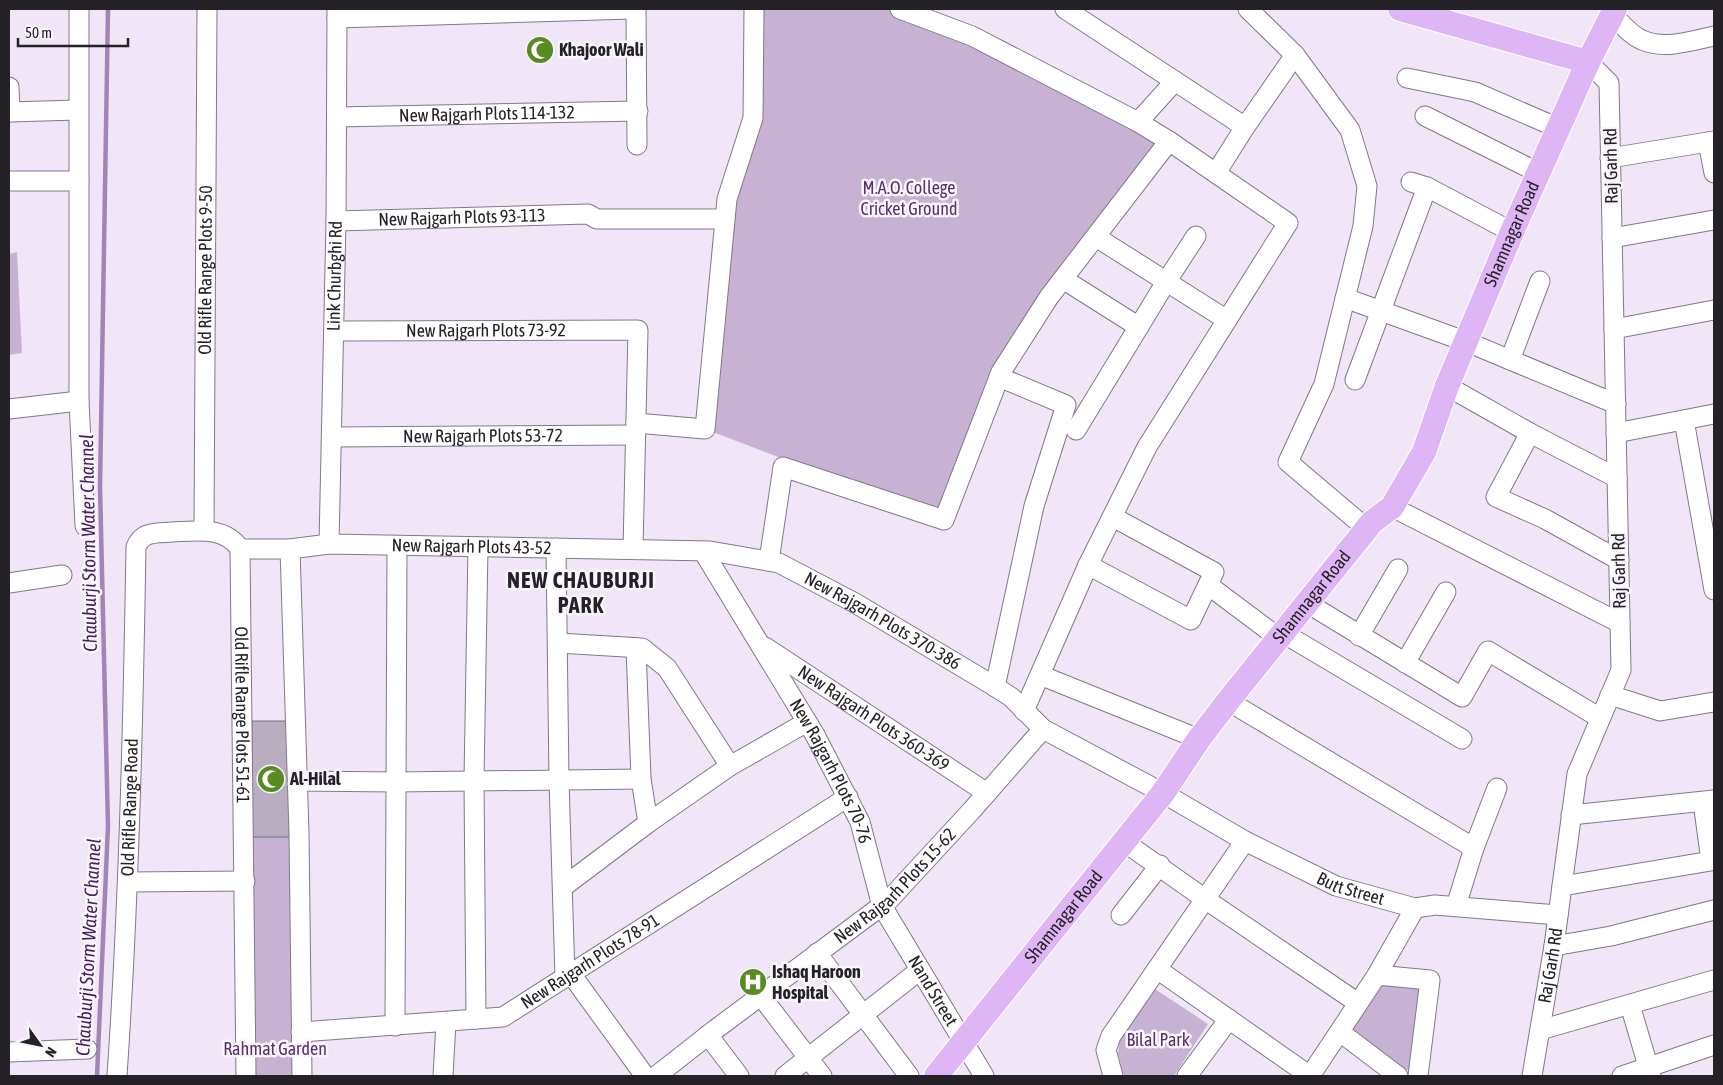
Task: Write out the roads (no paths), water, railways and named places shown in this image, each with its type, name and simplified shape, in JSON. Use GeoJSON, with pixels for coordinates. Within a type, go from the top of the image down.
{"type":"FeatureCollection","features":[{"type":"Feature","properties":{"kind":"main road"},"geometry":{"type":"LineString","coordinates":[[1400,9],[1588,62]]}},
{"type":"Feature","properties":{"kind":"main road","name":"Shamnagar Road"},"geometry":{"type":"LineString","coordinates":[[936,1076],[1162,793],[1228,701],[1372,522],[1392,507],[1424,452],[1447,386],[1512,232],[1588,62],[1614,12]]}},
{"type":"Feature","properties":{"kind":"street"},"geometry":{"type":"LineString","coordinates":[[79,9],[79,401],[84,526]]}},
{"type":"Feature","properties":{"kind":"street","name":"Old Rifle Range Plots 9-50"},"geometry":{"type":"LineString","coordinates":[[204,530],[208,9]]}},
{"type":"Feature","properties":{"kind":"street"},"geometry":{"type":"LineString","coordinates":[[337,13],[634,9],[638,111],[637,145]]}},
{"type":"Feature","properties":{"kind":"street"},"geometry":{"type":"LineString","coordinates":[[725,219],[727,199],[753,118],[754,9]]}},
{"type":"Feature","properties":{"kind":"street"},"geometry":{"type":"LineString","coordinates":[[900,9],[972,36],[1138,122],[1170,141],[1288,222],[1147,447],[1088,565],[1024,711]]}},
{"type":"Feature","properties":{"kind":"street"},"geometry":{"type":"LineString","coordinates":[[1065,9],[1245,127]]}},
{"type":"Feature","properties":{"kind":"street"},"geometry":{"type":"LineString","coordinates":[[1248,9],[1295,55],[1350,130],[1367,186],[1363,226],[1324,384],[1288,462],[1367,528]]}},
{"type":"Feature","properties":{"kind":"street"},"geometry":{"type":"LineString","coordinates":[[1614,12],[1628,31],[1641,40],[1662,46],[1714,36]]}},
{"type":"Feature","properties":{"kind":"street","name":"Link Churbghi Rd"},"geometry":{"type":"LineString","coordinates":[[329,544],[336,221],[337,13]]}},
{"type":"Feature","properties":{"kind":"street"},"geometry":{"type":"LineString","coordinates":[[1216,173],[1295,55]]}},
{"type":"Feature","properties":{"kind":"street","name":"Raj Garh Rd"},"geometry":{"type":"LineString","coordinates":[[1532,1076],[1554,946],[1577,774],[1621,670],[1609,83],[1588,62]]}},
{"type":"Feature","properties":{"kind":"street"},"geometry":{"type":"LineString","coordinates":[[1408,78],[1475,92],[1558,128]]}},
{"type":"Feature","properties":{"kind":"street"},"geometry":{"type":"LineString","coordinates":[[1138,122],[1175,81]]}},
{"type":"Feature","properties":{"kind":"street"},"geometry":{"type":"LineString","coordinates":[[9,87],[9,112],[78,110]]}},
{"type":"Feature","properties":{"kind":"street","name":"New Rajgarh Plots 114-132"},"geometry":{"type":"LineString","coordinates":[[337,117],[638,111]]}},
{"type":"Feature","properties":{"kind":"street"},"geometry":{"type":"LineString","coordinates":[[1424,116],[1539,174]]}},
{"type":"Feature","properties":{"kind":"street"},"geometry":{"type":"LineString","coordinates":[[769,561],[783,467],[944,520],[999,377],[1049,297],[1170,141]]}},
{"type":"Feature","properties":{"kind":"street"},"geometry":{"type":"LineString","coordinates":[[1610,158],[1711,141],[1714,173]]}},
{"type":"Feature","properties":{"kind":"street"},"geometry":{"type":"LineString","coordinates":[[9,181],[79,181]]}},
{"type":"Feature","properties":{"kind":"street"},"geometry":{"type":"LineString","coordinates":[[1355,380],[1381,311],[1419,185],[1512,232]]}},
{"type":"Feature","properties":{"kind":"street","name":"New Rajgarh Plots 93-113"},"geometry":{"type":"LineString","coordinates":[[336,221],[588,214],[597,219],[725,219]]}},
{"type":"Feature","properties":{"kind":"street","name":"New Rajgarh Plots 53-72"},"geometry":{"type":"LineString","coordinates":[[332,437],[705,429],[725,219]]}},
{"type":"Feature","properties":{"kind":"street"},"geometry":{"type":"LineString","coordinates":[[1612,238],[1714,220]]}},
{"type":"Feature","properties":{"kind":"street"},"geometry":{"type":"LineString","coordinates":[[1076,430],[1196,236]]}},
{"type":"Feature","properties":{"kind":"street"},"geometry":{"type":"LineString","coordinates":[[1096,237],[1227,320]]}},
{"type":"Feature","properties":{"kind":"street"},"geometry":{"type":"LineString","coordinates":[[1063,279],[1139,327]]}},
{"type":"Feature","properties":{"kind":"street"},"geometry":{"type":"LineString","coordinates":[[1510,360],[1540,281]]}},
{"type":"Feature","properties":{"kind":"street"},"geometry":{"type":"LineString","coordinates":[[1345,298],[1467,342],[1616,404]]}},
{"type":"Feature","properties":{"kind":"street"},"geometry":{"type":"LineString","coordinates":[[1614,329],[1714,310]]}},
{"type":"Feature","properties":{"kind":"street","name":"New Rajgarh Plots 73-92"},"geometry":{"type":"LineString","coordinates":[[334,331],[638,330],[636,429]]}},
{"type":"Feature","properties":{"kind":"street"},"geometry":{"type":"LineString","coordinates":[[995,687],[1034,506],[1066,406],[999,377]]}},
{"type":"Feature","properties":{"kind":"street"},"geometry":{"type":"LineString","coordinates":[[1447,386],[1530,433],[1617,478]]}},
{"type":"Feature","properties":{"kind":"street"},"geometry":{"type":"LineString","coordinates":[[9,409],[79,401]]}},
{"type":"Feature","properties":{"kind":"street"},"geometry":{"type":"LineString","coordinates":[[1616,433],[1714,414]]}},
{"type":"Feature","properties":{"kind":"street"},"geometry":{"type":"LineString","coordinates":[[1684,420],[1714,590]]}},
{"type":"Feature","properties":{"kind":"street"},"geometry":{"type":"LineString","coordinates":[[633,549],[636,429]]}},
{"type":"Feature","properties":{"kind":"street"},"geometry":{"type":"LineString","coordinates":[[1530,433],[1496,497],[1545,520],[1619,560]]}},
{"type":"Feature","properties":{"kind":"street"},"geometry":{"type":"LineString","coordinates":[[1392,507],[1620,623]]}},
{"type":"Feature","properties":{"kind":"street"},"geometry":{"type":"LineString","coordinates":[[1088,565],[1191,620],[1214,572],[1113,517]]}},
{"type":"Feature","properties":{"kind":"street"},"geometry":{"type":"LineString","coordinates":[[204,530],[230,538],[240,549]]}},
{"type":"Feature","properties":{"kind":"street","name":"Old Rifle Range Road"},"geometry":{"type":"LineString","coordinates":[[117,1076],[128,882],[136,547],[139,540],[151,534],[204,530]]}},
{"type":"Feature","properties":{"kind":"street","name":"New Rajgarh Plots 43-52"},"geometry":{"type":"LineString","coordinates":[[240,549],[290,549],[329,544],[703,551]]}},
{"type":"Feature","properties":{"kind":"street"},"geometry":{"type":"LineString","coordinates":[[395,1026],[397,546]]}},
{"type":"Feature","properties":{"kind":"street"},"geometry":{"type":"LineString","coordinates":[[476,1020],[474,780],[478,547]]}},
{"type":"Feature","properties":{"kind":"street"},"geometry":{"type":"LineString","coordinates":[[556,548],[559,780],[568,976],[645,1076]]}},
{"type":"Feature","properties":{"kind":"street","name":"Old Rifle Range Plots 51-61"},"geometry":{"type":"LineString","coordinates":[[240,549],[246,1076]]}},
{"type":"Feature","properties":{"kind":"street"},"geometry":{"type":"LineString","coordinates":[[290,549],[298,781],[302,1076]]}},
{"type":"Feature","properties":{"kind":"street","name":"New Rajgarh Plots 370-386"},"geometry":{"type":"LineString","coordinates":[[703,551],[779,563],[855,603],[1011,697],[1043,729],[1162,793]]}},
{"type":"Feature","properties":{"kind":"street","name":"New Rajgarh Plots 70-76"},"geometry":{"type":"LineString","coordinates":[[703,551],[807,722],[848,797],[860,822],[882,906]]}},
{"type":"Feature","properties":{"kind":"street"},"geometry":{"type":"LineString","coordinates":[[1359,636],[1398,569]]}},
{"type":"Feature","properties":{"kind":"street"},"geometry":{"type":"LineString","coordinates":[[9,583],[62,575]]}},
{"type":"Feature","properties":{"kind":"street"},"geometry":{"type":"LineString","coordinates":[[1208,585],[1281,636],[1462,738]]}},
{"type":"Feature","properties":{"kind":"street"},"geometry":{"type":"LineString","coordinates":[[1405,663],[1446,592]]}},
{"type":"Feature","properties":{"kind":"street"},"geometry":{"type":"LineString","coordinates":[[1307,604],[1462,698],[1488,651],[1600,718]]}},
{"type":"Feature","properties":{"kind":"street"},"geometry":{"type":"LineString","coordinates":[[558,643],[642,648],[667,668],[730,766]]}},
{"type":"Feature","properties":{"kind":"street","name":"New Rajgarh Plots 360-369"},"geometry":{"type":"LineString","coordinates":[[760,644],[987,793]]}},
{"type":"Feature","properties":{"kind":"street"},"geometry":{"type":"LineString","coordinates":[[636,648],[641,779],[648,823]]}},
{"type":"Feature","properties":{"kind":"street"},"geometry":{"type":"LineString","coordinates":[[1040,675],[1199,739]]}},
{"type":"Feature","properties":{"kind":"street"},"geometry":{"type":"LineString","coordinates":[[1610,695],[1660,711],[1714,702]]}},
{"type":"Feature","properties":{"kind":"street"},"geometry":{"type":"LineString","coordinates":[[1228,701],[1474,848]]}},
{"type":"Feature","properties":{"kind":"street"},"geometry":{"type":"LineString","coordinates":[[563,887],[648,823],[730,766],[807,722]]}},
{"type":"Feature","properties":{"kind":"street","name":"New Rajgarh Plots 15-62"},"geometry":{"type":"LineString","coordinates":[[656,1076],[888,901],[1043,729]]}},
{"type":"Feature","properties":{"kind":"street"},"geometry":{"type":"LineString","coordinates":[[298,781],[396,782],[641,779]]}},
{"type":"Feature","properties":{"kind":"street"},"geometry":{"type":"LineString","coordinates":[[1456,906],[1474,848],[1497,788]]}},
{"type":"Feature","properties":{"kind":"street","name":"Butt Street"},"geometry":{"type":"LineString","coordinates":[[1162,793],[1245,841],[1336,886],[1415,908],[1435,905],[1456,906],[1558,915]]}},
{"type":"Feature","properties":{"kind":"street","name":"New Rajgarh Plots 78-91"},"geometry":{"type":"LineString","coordinates":[[301,1032],[504,1018],[848,797]]}},
{"type":"Feature","properties":{"kind":"street"},"geometry":{"type":"LineString","coordinates":[[1562,886],[1710,861],[1709,801],[1571,815]]}},
{"type":"Feature","properties":{"kind":"street"},"geometry":{"type":"LineString","coordinates":[[1123,840],[1358,1003]]}},
{"type":"Feature","properties":{"kind":"street"},"geometry":{"type":"LineString","coordinates":[[1113,1076],[1106,1050],[1112,1036],[1245,841]]}},
{"type":"Feature","properties":{"kind":"street"},"geometry":{"type":"LineString","coordinates":[[1121,915],[1160,865]]}},
{"type":"Feature","properties":{"kind":"street"},"geometry":{"type":"LineString","coordinates":[[128,882],[245,881]]}},
{"type":"Feature","properties":{"kind":"street","name":"Nand Street"},"geometry":{"type":"LineString","coordinates":[[882,906],[984,1076]]}},
{"type":"Feature","properties":{"kind":"street"},"geometry":{"type":"LineString","coordinates":[[1157,969],[1310,1076],[1377,975],[1415,908]]}},
{"type":"Feature","properties":{"kind":"street"},"geometry":{"type":"LineString","coordinates":[[1554,946],[1612,936],[1714,910]]}},
{"type":"Feature","properties":{"kind":"street"},"geometry":{"type":"LineString","coordinates":[[818,953],[910,1076]]}},
{"type":"Feature","properties":{"kind":"street"},"geometry":{"type":"LineString","coordinates":[[784,1076],[920,970]]}},
{"type":"Feature","properties":{"kind":"street"},"geometry":{"type":"LineString","coordinates":[[1377,975],[1430,980],[1418,1076]]}},
{"type":"Feature","properties":{"kind":"street"},"geometry":{"type":"LineString","coordinates":[[1540,1030],[1714,980]]}},
{"type":"Feature","properties":{"kind":"street"},"geometry":{"type":"LineString","coordinates":[[761,996],[822,1076]]}},
{"type":"Feature","properties":{"kind":"street"},"geometry":{"type":"LineString","coordinates":[[1630,1005],[1650,1072]]}},
{"type":"Feature","properties":{"kind":"street"},"geometry":{"type":"LineString","coordinates":[[1187,1076],[1229,1019]]}},
{"type":"Feature","properties":{"kind":"street"},"geometry":{"type":"LineString","coordinates":[[443,1076],[446,1022]]}},
{"type":"Feature","properties":{"kind":"street"},"geometry":{"type":"LineString","coordinates":[[1340,1032],[1398,1076]]}},
{"type":"Feature","properties":{"kind":"street"},"geometry":{"type":"LineString","coordinates":[[708,1035],[739,1076]]}},
{"type":"Feature","properties":{"kind":"street"},"geometry":{"type":"LineString","coordinates":[[1622,1076],[1650,1072],[1714,1045]]}},
{"type":"Feature","properties":{"kind":"street"},"geometry":{"type":"LineString","coordinates":[[9,1052],[87,1049]]}},
{"type":"Feature","properties":{"kind":"waterway","name":"Chauburji Storm Water Channel"},"geometry":{"type":"LineString","coordinates":[[97,1076],[108,826],[100,487],[108,9]]}},
{"type":"Feature","properties":{"kind":"place","name":"Khajoor Wali"},"geometry":{"type":"Point","coordinates":[540,50]}},
{"type":"Feature","properties":{"kind":"place","name":"Al-Hilal"},"geometry":{"type":"Point","coordinates":[271,779]}},
{"type":"Feature","properties":{"kind":"place","name":"Ishaq Haroon Hospital"},"geometry":{"type":"Point","coordinates":[753,982]}},
{"type":"Feature","properties":{"kind":"district","name":"NEW CHAUBURJI PARK"},"geometry":{"type":"Point","coordinates":[581,592]}},
{"type":"Feature","properties":{"kind":"park label","name":"M.A.O. College Cricket Ground"},"geometry":{"type":"Point","coordinates":[909,198]}},
{"type":"Feature","properties":{"kind":"park label","name":"Bilal Park"},"geometry":{"type":"Point","coordinates":[1158,1040]}},
{"type":"Feature","properties":{"kind":"park label","name":"Rahmat Garden"},"geometry":{"type":"Point","coordinates":[275,1049]}}]}
